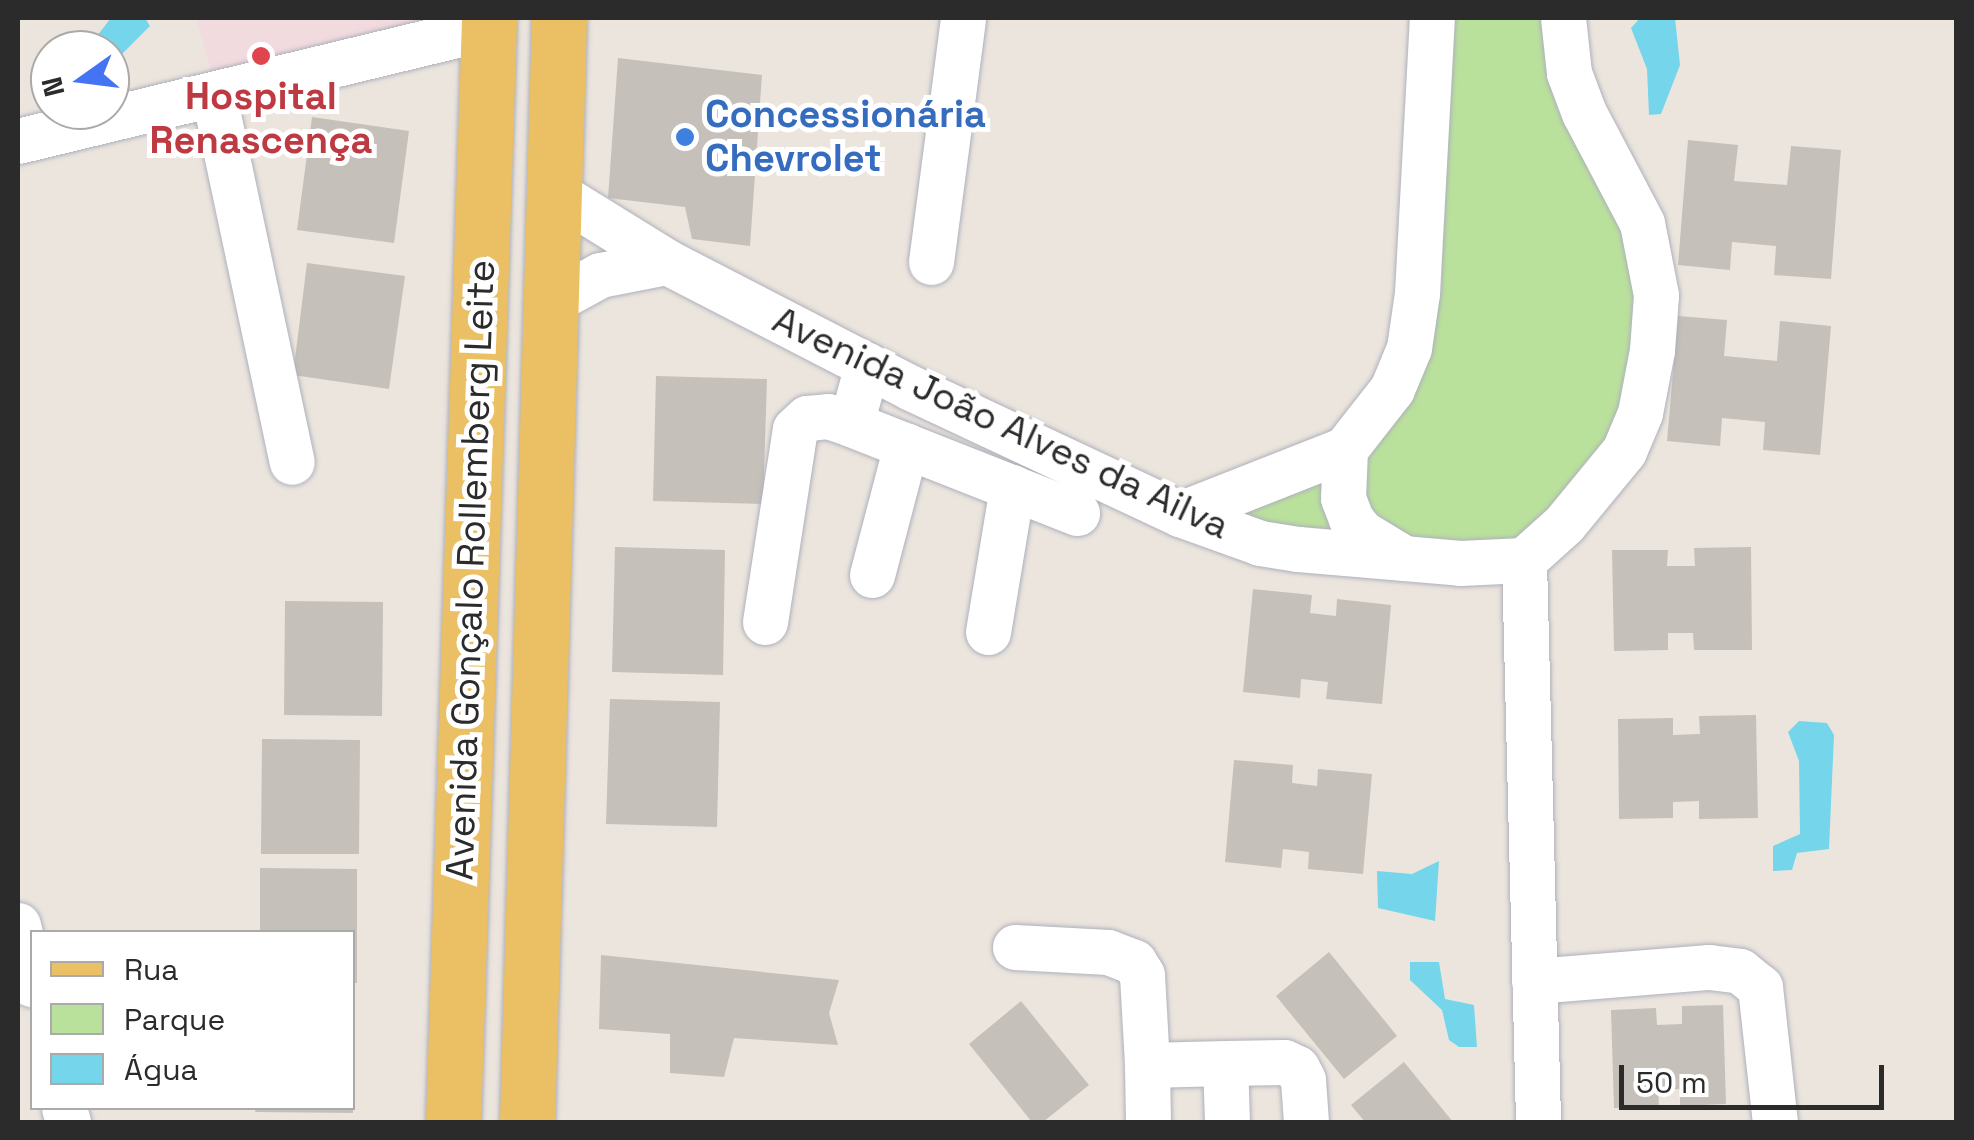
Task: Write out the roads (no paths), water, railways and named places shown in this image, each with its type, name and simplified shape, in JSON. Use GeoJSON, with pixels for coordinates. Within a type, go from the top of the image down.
{"type":"FeatureCollection","features":[{"type":"Feature","properties":{"kind":"main road","name":"Avenida Gonçalo Rollemberg Leite"},"geometry":{"type":"LineString","coordinates":[[527,1122],[558,18]]}},
{"type":"Feature","properties":{"kind":"main road","name":"Avenida Gonçalo Rollemberg Leite"},"geometry":{"type":"LineString","coordinates":[[452,1122],[487,20]]}},
{"type":"Feature","properties":{"kind":"street"},"geometry":{"type":"LineString","coordinates":[[931,262],[963,18]]}},
{"type":"Feature","properties":{"kind":"street"},"geometry":{"type":"LineString","coordinates":[[1180,514],[1345,449],[1392,389],[1409,348],[1417,293],[1432,18]]}},
{"type":"Feature","properties":{"kind":"street"},"geometry":{"type":"LineString","coordinates":[[1538,1122],[1524,560],[1575,511],[1624,451],[1640,414],[1655,314],[1647,238],[1584,113],[1569,72],[1563,18]]}},
{"type":"Feature","properties":{"kind":"street"},"geometry":{"type":"LineString","coordinates":[[18,141],[214,96],[487,20]]}},
{"type":"Feature","properties":{"kind":"street"},"geometry":{"type":"LineString","coordinates":[[214,96],[292,462]]}},
{"type":"Feature","properties":{"kind":"street","name":"Avenida João Alves da Ailva"},"geometry":{"type":"LineString","coordinates":[[552,190],[667,262],[866,365],[1180,514],[1260,543],[1407,560],[1524,560]]}},
{"type":"Feature","properties":{"kind":"street"},"geometry":{"type":"LineString","coordinates":[[547,304],[600,275],[667,262]]}},
{"type":"Feature","properties":{"kind":"street"},"geometry":{"type":"LineString","coordinates":[[851,424],[866,365]]}},
{"type":"Feature","properties":{"kind":"street"},"geometry":{"type":"LineString","coordinates":[[764,622],[795,429],[807,418],[851,424],[1078,513]]}},
{"type":"Feature","properties":{"kind":"street"},"geometry":{"type":"LineString","coordinates":[[872,575],[906,444]]}},
{"type":"Feature","properties":{"kind":"street"},"geometry":{"type":"LineString","coordinates":[[1345,449],[1343,498],[1351,519],[1378,544],[1407,560]]}},
{"type":"Feature","properties":{"kind":"street"},"geometry":{"type":"LineString","coordinates":[[988,632],[1012,487]]}},
{"type":"Feature","properties":{"kind":"street"},"geometry":{"type":"LineString","coordinates":[[18,926],[30,976]]}},
{"type":"Feature","properties":{"kind":"street"},"geometry":{"type":"LineString","coordinates":[[1015,947],[1108,952],[1134,962],[1142,975],[1148,1122]]}},
{"type":"Feature","properties":{"kind":"street"},"geometry":{"type":"LineString","coordinates":[[1534,981],[1708,967],[1740,972],[1760,987],[1775,1122]]}},
{"type":"Feature","properties":{"kind":"street"},"geometry":{"type":"LineString","coordinates":[[1147,1065],[1284,1062],[1296,1068],[1303,1080],[1306,1122]]}},
{"type":"Feature","properties":{"kind":"street"},"geometry":{"type":"LineString","coordinates":[[1225,1063],[1227,1122]]}},
{"type":"Feature","properties":{"kind":"water"},"geometry":{"type":"Polygon","coordinates":[[[111,18],[145,18],[150,26],[130,46],[130,30],[102,30],[111,18]]]}},
{"type":"Feature","properties":{"kind":"water"},"geometry":{"type":"Polygon","coordinates":[[[1640,18],[1675,18],[1680,65],[1661,114],[1649,115],[1647,69],[1631,28],[1640,18]]]}},
{"type":"Feature","properties":{"kind":"water"},"geometry":{"type":"Polygon","coordinates":[[[1799,721],[1827,723],[1834,735],[1829,849],[1797,853],[1792,870],[1773,871],[1773,846],[1800,834],[1799,761],[1788,732],[1799,721]]]}},
{"type":"Feature","properties":{"kind":"water"},"geometry":{"type":"Polygon","coordinates":[[[1439,861],[1435,921],[1378,908],[1377,871],[1412,874],[1439,861]]]}},
{"type":"Feature","properties":{"kind":"water"},"geometry":{"type":"Polygon","coordinates":[[[1410,962],[1439,962],[1445,999],[1474,1005],[1477,1047],[1459,1047],[1449,1040],[1442,1010],[1410,980],[1410,962]]]}},
{"type":"Feature","properties":{"kind":"place","name":"Hospital Renascença"},"geometry":{"type":"Point","coordinates":[261,56]}},
{"type":"Feature","properties":{"kind":"place","name":"Concessionária Chevrolet"},"geometry":{"type":"Point","coordinates":[685,137]}}]}
